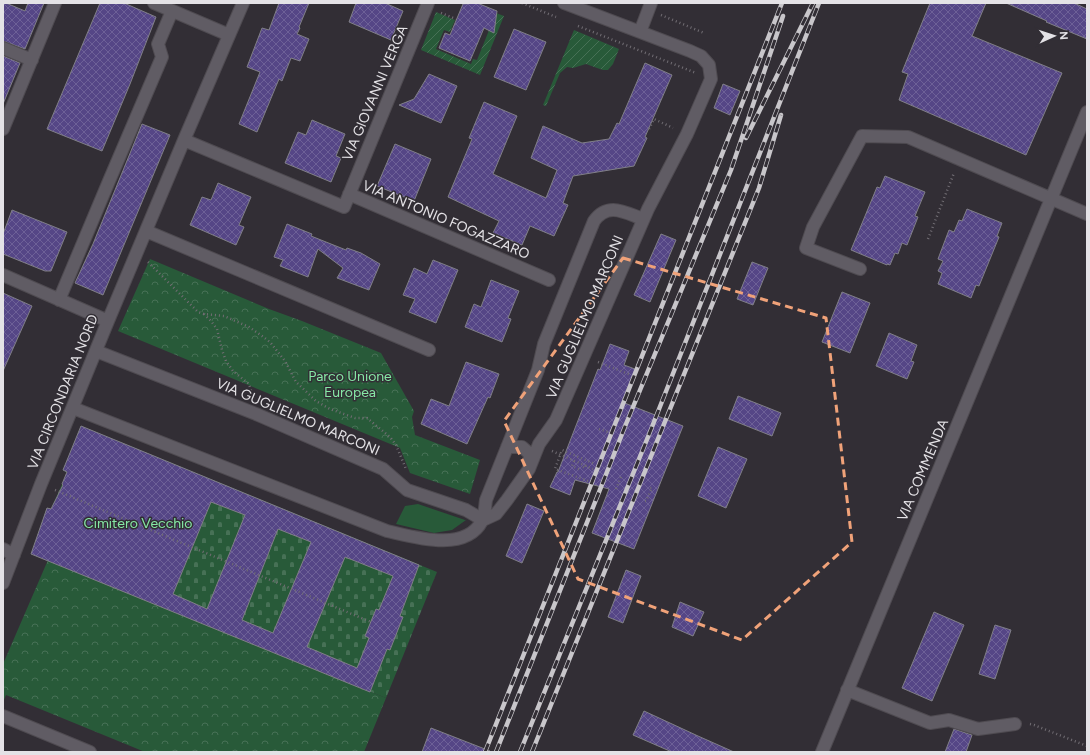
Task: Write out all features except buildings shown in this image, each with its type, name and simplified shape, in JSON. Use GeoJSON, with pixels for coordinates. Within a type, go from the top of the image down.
{"type":"FeatureCollection","features":[{"type":"Feature","properties":{"kind":"street"},"geometry":{"type":"LineString","coordinates":[[3,129],[55,3]]}},
{"type":"Feature","properties":{"kind":"street"},"geometry":{"type":"LineString","coordinates":[[154,3],[229,36]]}},
{"type":"Feature","properties":{"kind":"street","name":"VIA CIRCONDARIA NORD"},"geometry":{"type":"LineString","coordinates":[[3,583],[8,552],[41,484],[184,140],[243,3]]}},
{"type":"Feature","properties":{"kind":"street","name":"VIA GIOVANNI VERGA"},"geometry":{"type":"LineString","coordinates":[[349,194],[428,3]]}},
{"type":"Feature","properties":{"kind":"street"},"geometry":{"type":"LineString","coordinates":[[564,3],[701,56],[709,65],[711,79]]}},
{"type":"Feature","properties":{"kind":"street"},"geometry":{"type":"LineString","coordinates":[[640,32],[650,7]]}},
{"type":"Feature","properties":{"kind":"street"},"geometry":{"type":"LineString","coordinates":[[59,300],[162,57],[158,44],[172,11]]}},
{"type":"Feature","properties":{"kind":"street"},"geometry":{"type":"LineString","coordinates":[[3,48],[32,60]]}},
{"type":"Feature","properties":{"kind":"street","name":"VIA GUGLIELMO MARCONI"},"geometry":{"type":"LineString","coordinates":[[483,520],[496,514],[507,500],[529,469],[539,444],[556,420],[644,219],[687,134],[711,79]]}},
{"type":"Feature","properties":{"kind":"street","name":"VIA COMMENDA"},"geometry":{"type":"LineString","coordinates":[[822,752],[1087,112]]}},
{"type":"Feature","properties":{"kind":"street"},"geometry":{"type":"LineString","coordinates":[[860,269],[806,248],[813,227],[862,136],[908,137],[1087,214]]}},
{"type":"Feature","properties":{"kind":"street","name":"VIA ANTONIO FOGAZZARO"},"geometry":{"type":"LineString","coordinates":[[184,140],[344,207],[349,194],[549,280]]}},
{"type":"Feature","properties":{"kind":"street","name":"VIA GUGLIELMO MARCONI"},"geometry":{"type":"LineString","coordinates":[[483,520],[486,500],[538,370],[544,344],[594,221],[599,214],[604,211],[616,209],[644,219]]}},
{"type":"Feature","properties":{"kind":"street"},"geometry":{"type":"LineString","coordinates":[[146,231],[429,350]]}},
{"type":"Feature","properties":{"kind":"street"},"geometry":{"type":"LineString","coordinates":[[3,276],[108,321]]}},
{"type":"Feature","properties":{"kind":"street","name":"VIA GUGLIELMO MARCONI"},"geometry":{"type":"LineString","coordinates":[[96,351],[256,414],[383,469],[407,490],[466,510],[483,520]]}},
{"type":"Feature","properties":{"kind":"street"},"geometry":{"type":"LineString","coordinates":[[73,408],[387,531],[446,541],[467,536],[478,527],[483,520]]}},
{"type":"Feature","properties":{"kind":"street"},"geometry":{"type":"LineString","coordinates":[[507,447],[522,447],[530,454],[529,469]]}},
{"type":"Feature","properties":{"kind":"street"},"geometry":{"type":"LineString","coordinates":[[847,690],[930,723],[949,720],[978,729],[1015,724]]}},
{"type":"Feature","properties":{"kind":"street"},"geometry":{"type":"LineString","coordinates":[[3,716],[90,752]]}},
{"type":"Feature","properties":{"kind":"path"},"geometry":{"type":"LineString","coordinates":[[522,3],[562,20]]}},
{"type":"Feature","properties":{"kind":"path"},"geometry":{"type":"LineString","coordinates":[[650,7],[704,33]]}},
{"type":"Feature","properties":{"kind":"path"},"geometry":{"type":"LineString","coordinates":[[576,25],[711,79]]}},
{"type":"Feature","properties":{"kind":"path"},"geometry":{"type":"LineString","coordinates":[[649,129],[654,119],[672,127]]}},
{"type":"Feature","properties":{"kind":"path"},"geometry":{"type":"LineString","coordinates":[[928,238],[959,160]]}},
{"type":"Feature","properties":{"kind":"path"},"geometry":{"type":"LineString","coordinates":[[137,252],[198,312],[224,316],[249,327],[270,342],[285,361],[296,382],[316,401],[330,409],[355,418],[367,418],[390,437],[396,445],[408,474],[407,490]]}},
{"type":"Feature","properties":{"kind":"path"},"geometry":{"type":"LineString","coordinates":[[204,314],[217,330],[226,361],[234,371],[249,384]]}},
{"type":"Feature","properties":{"kind":"path"},"geometry":{"type":"LineString","coordinates":[[584,356],[631,375]]}},
{"type":"Feature","properties":{"kind":"path"},"geometry":{"type":"LineString","coordinates":[[600,429],[608,432]]}},
{"type":"Feature","properties":{"kind":"path"},"geometry":{"type":"LineString","coordinates":[[588,481],[555,469],[562,450],[595,464]]}},
{"type":"Feature","properties":{"kind":"path"},"geometry":{"type":"LineString","coordinates":[[560,455],[593,469]]}},
{"type":"Feature","properties":{"kind":"path"},"geometry":{"type":"LineString","coordinates":[[574,461],[572,466],[582,469],[586,466]]}},
{"type":"Feature","properties":{"kind":"path"},"geometry":{"type":"LineString","coordinates":[[616,489],[621,477]]}},
{"type":"Feature","properties":{"kind":"path"},"geometry":{"type":"LineString","coordinates":[[41,484],[371,622]]}},
{"type":"Feature","properties":{"kind":"path"},"geometry":{"type":"LineString","coordinates":[[645,501],[652,488],[650,488]]}},
{"type":"Feature","properties":{"kind":"path"},"geometry":{"type":"LineString","coordinates":[[1015,724],[1034,724],[1087,746]]}},
{"type":"Feature","properties":{"kind":"highlighted area"},"geometry":{"type":"Polygon","coordinates":[[[623,258],[826,318],[852,542],[742,640],[578,579],[504,421],[623,258]]]}},
{"type":"Feature","properties":{"kind":"green space"},"geometry":{"type":"Polygon","coordinates":[[[436,12],[455,20],[450,32],[444,30],[436,49],[471,64],[473,59],[477,60],[496,13],[504,16],[480,75],[421,50],[436,12]]]}},
{"type":"Feature","properties":{"kind":"green space"},"geometry":{"type":"Polygon","coordinates":[[[574,30],[619,49],[613,64],[608,70],[603,70],[586,64],[573,68],[567,67],[560,73],[546,106],[543,105],[574,30]]]}},
{"type":"Feature","properties":{"kind":"green space","name":"Parco Unione Europea"},"geometry":{"type":"Polygon","coordinates":[[[150,259],[269,309],[381,353],[414,411],[412,417],[415,435],[480,460],[470,494],[410,473],[400,448],[118,331],[150,259]]]}},
{"type":"Feature","properties":{"kind":"green space","name":"Cimitero Vecchio"},"geometry":{"type":"Polygon","coordinates":[[[81,426],[437,572],[386,698],[31,554],[47,508],[51,509],[67,473],[63,470],[81,426]]]}},
{"type":"Feature","properties":{"kind":"green space"},"geometry":{"type":"Polygon","coordinates":[[[418,504],[466,520],[452,530],[434,533],[396,524],[405,506],[418,504]]]}},
{"type":"Feature","properties":{"kind":"green space"},"geometry":{"type":"Polygon","coordinates":[[[48,560],[386,698],[364,752],[145,752],[6,695],[3,702],[3,664],[48,560]]]}},
{"type":"Feature","properties":{"kind":"railway"},"geometry":{"type":"LineString","coordinates":[[485,752],[782,3]]}},
{"type":"Feature","properties":{"kind":"railway"},"geometry":{"type":"LineString","coordinates":[[746,138],[813,3]]}},
{"type":"Feature","properties":{"kind":"railway"},"geometry":{"type":"LineString","coordinates":[[520,752],[650,432],[819,3]]}},
{"type":"Feature","properties":{"kind":"railway"},"geometry":{"type":"LineString","coordinates":[[496,752],[626,424],[731,170],[783,16]]}},
{"type":"Feature","properties":{"kind":"railway"},"geometry":{"type":"LineString","coordinates":[[532,752],[759,188],[781,115]]}}]}
